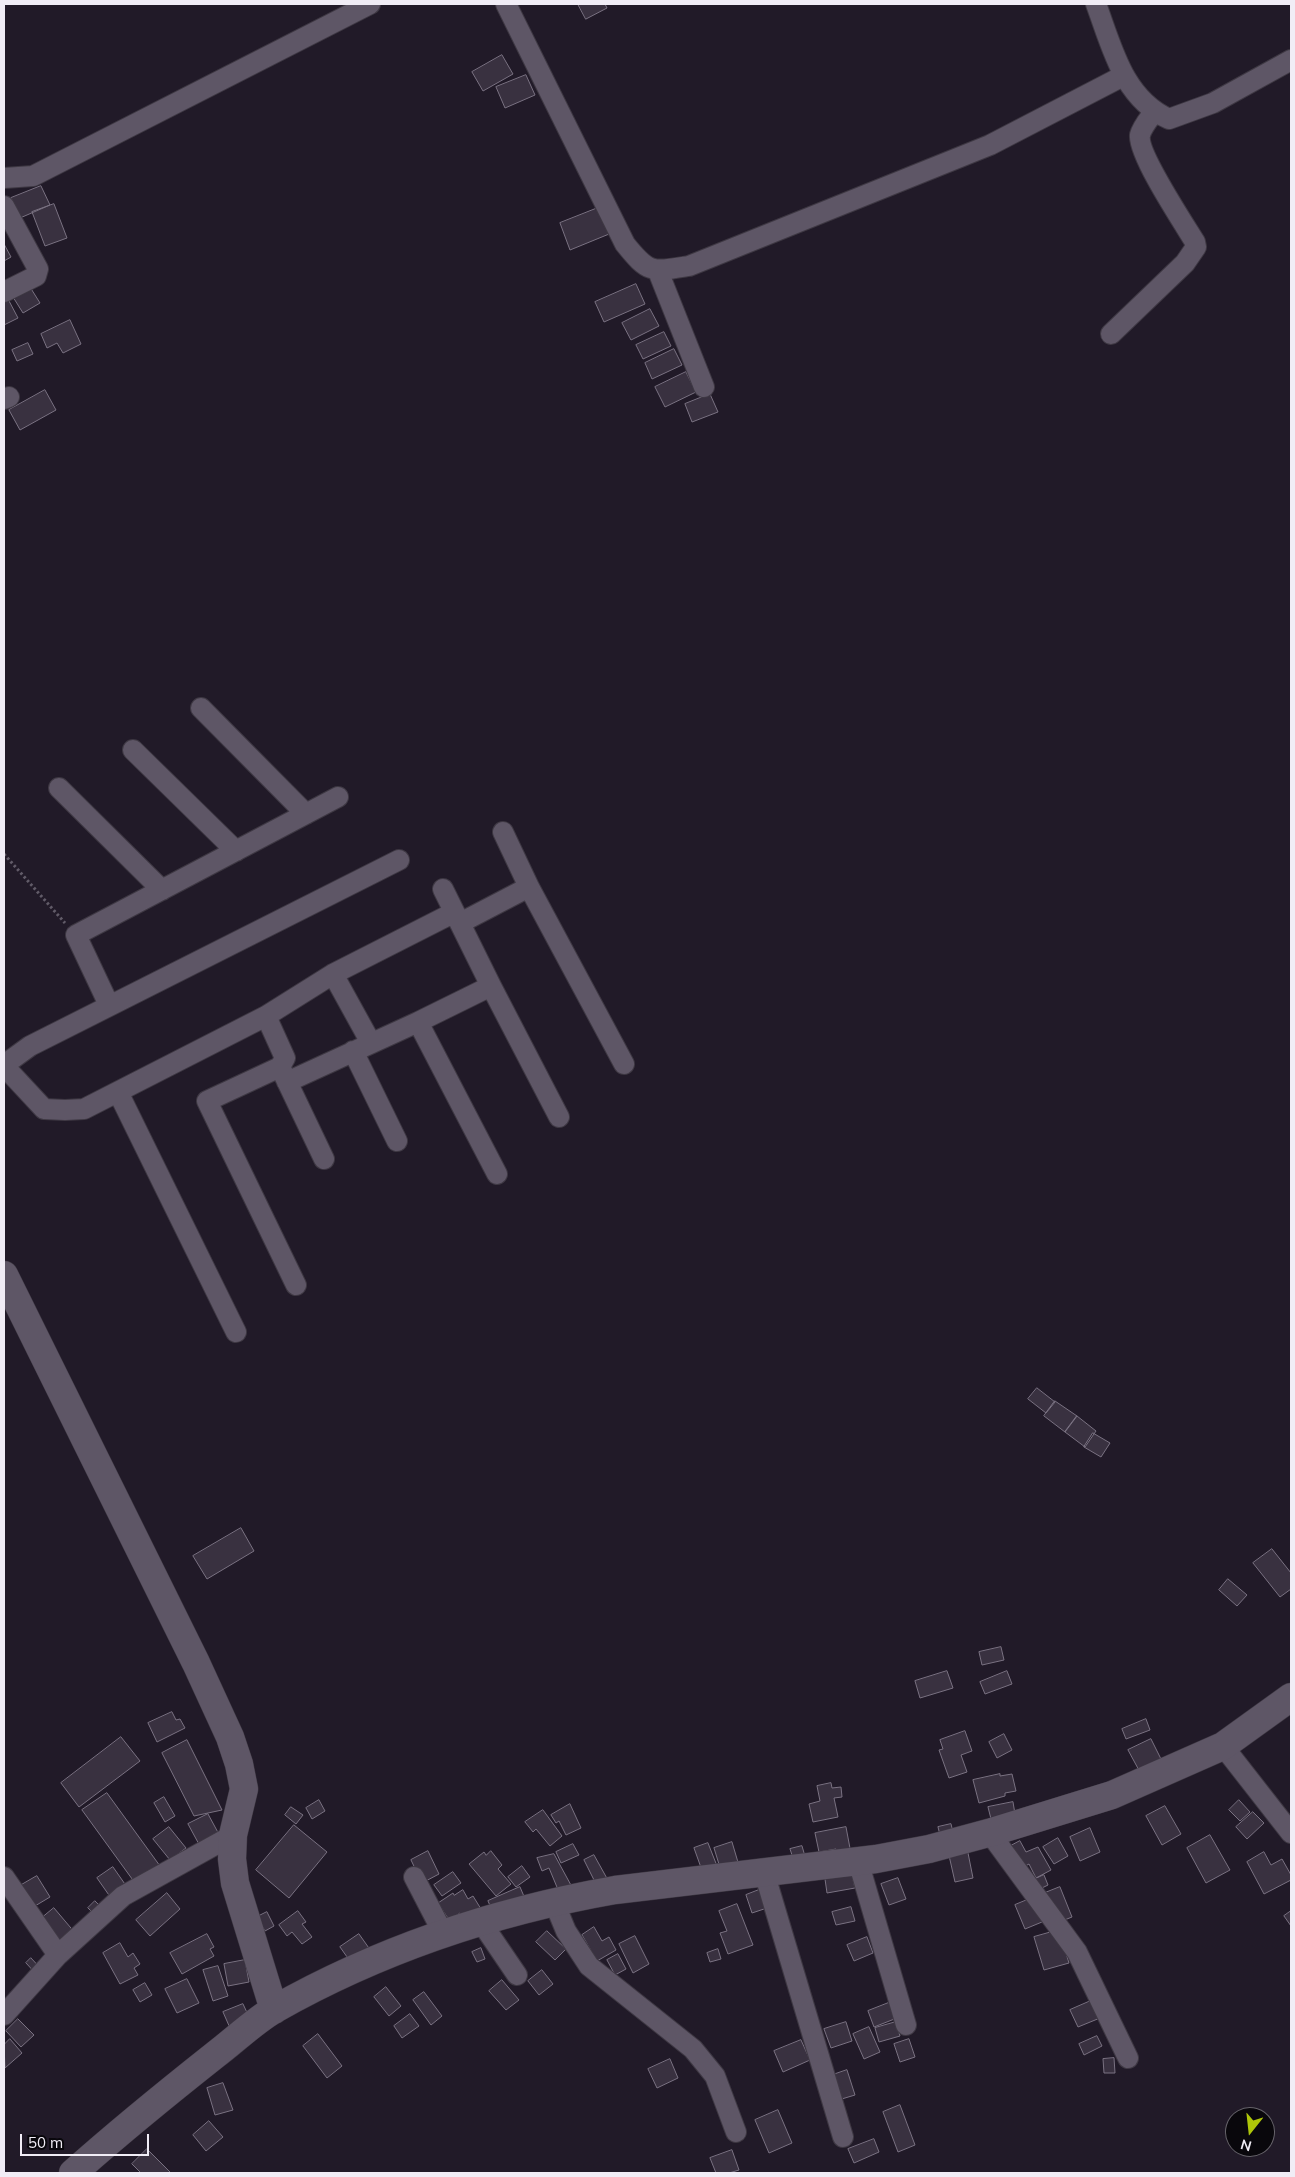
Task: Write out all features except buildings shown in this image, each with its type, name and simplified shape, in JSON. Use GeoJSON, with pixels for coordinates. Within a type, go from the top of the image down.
{"type":"FeatureCollection","features":[{"type":"Feature","properties":{"kind":"street"},"geometry":{"type":"LineString","coordinates":[[4,178],[33,176],[370,4]]}},
{"type":"Feature","properties":{"kind":"street"},"geometry":{"type":"LineString","coordinates":[[506,4],[625,244],[640,263],[658,271],[689,266],[990,145],[1122,76]]}},
{"type":"Feature","properties":{"kind":"street"},"geometry":{"type":"LineString","coordinates":[[1096,4],[1122,76],[1154,112],[1169,119],[1197,110],[1291,60]]}},
{"type":"Feature","properties":{"kind":"street"},"geometry":{"type":"LineString","coordinates":[[1111,334],[1185,263],[1196,247],[1195,242],[1147,160],[1141,144],[1140,136],[1143,128],[1154,112]]}},
{"type":"Feature","properties":{"kind":"street"},"geometry":{"type":"LineString","coordinates":[[4,206],[38,269],[36,276],[4,292]]}},
{"type":"Feature","properties":{"kind":"street"},"geometry":{"type":"LineString","coordinates":[[658,271],[704,387]]}},
{"type":"Feature","properties":{"kind":"street"},"geometry":{"type":"LineString","coordinates":[[202,708],[306,814]]}},
{"type":"Feature","properties":{"kind":"street"},"geometry":{"type":"LineString","coordinates":[[133,750],[236,851]]}},
{"type":"Feature","properties":{"kind":"street"},"geometry":{"type":"LineString","coordinates":[[59,788],[162,890]]}},
{"type":"Feature","properties":{"kind":"street"},"geometry":{"type":"LineString","coordinates":[[109,1005],[76,935],[338,797]]}},
{"type":"Feature","properties":{"kind":"street"},"geometry":{"type":"LineString","coordinates":[[503,832],[529,887],[624,1064]]}},
{"type":"Feature","properties":{"kind":"street"},"geometry":{"type":"LineString","coordinates":[[399,860],[30,1046],[4,1066],[44,1109],[84,1109],[266,1016],[332,974],[529,887]]}},
{"type":"Feature","properties":{"kind":"street"},"geometry":{"type":"LineString","coordinates":[[443,889],[456,918],[559,1117]]}},
{"type":"Feature","properties":{"kind":"street"},"geometry":{"type":"LineString","coordinates":[[332,974],[371,1043]]}},
{"type":"Feature","properties":{"kind":"street"},"geometry":{"type":"LineString","coordinates":[[296,1285],[207,1101],[353,1051],[491,986]]}},
{"type":"Feature","properties":{"kind":"street"},"geometry":{"type":"LineString","coordinates":[[266,1016],[284,1058],[283,1074],[324,1159]]}},
{"type":"Feature","properties":{"kind":"street"},"geometry":{"type":"LineString","coordinates":[[418,1022],[497,1174]]}},
{"type":"Feature","properties":{"kind":"street"},"geometry":{"type":"LineString","coordinates":[[353,1051],[397,1141]]}},
{"type":"Feature","properties":{"kind":"street"},"geometry":{"type":"LineString","coordinates":[[118,1092],[236,1332]]}},
{"type":"Feature","properties":{"kind":"street"},"geometry":{"type":"LineString","coordinates":[[4,1275],[196,1663],[230,1737],[239,1764],[244,1789],[233,1835],[232,1859],[236,1884],[274,2010]]}},
{"type":"Feature","properties":{"kind":"street"},"geometry":{"type":"LineString","coordinates":[[73,2173],[142,2113],[274,2010],[365,1964],[419,1941],[554,1902],[616,1890],[858,1861],[929,1849],[1112,1795],[1223,1746],[1291,1697]]}},
{"type":"Feature","properties":{"kind":"street"},"geometry":{"type":"LineString","coordinates":[[1223,1746],[1291,1832]]}},
{"type":"Feature","properties":{"kind":"street"},"geometry":{"type":"LineString","coordinates":[[989,1832],[1077,1952],[1128,2058]]}},
{"type":"Feature","properties":{"kind":"street"},"geometry":{"type":"LineString","coordinates":[[4,2015],[58,1955],[123,1896],[233,1835]]}},
{"type":"Feature","properties":{"kind":"street"},"geometry":{"type":"LineString","coordinates":[[858,1861],[906,2025]]}},
{"type":"Feature","properties":{"kind":"street"},"geometry":{"type":"LineString","coordinates":[[764,1872],[842,2137]]}},
{"type":"Feature","properties":{"kind":"street"},"geometry":{"type":"LineString","coordinates":[[4,1877],[58,1955]]}},
{"type":"Feature","properties":{"kind":"street"},"geometry":{"type":"LineString","coordinates":[[414,1877],[443,1933]]}},
{"type":"Feature","properties":{"kind":"street"},"geometry":{"type":"LineString","coordinates":[[554,1902],[566,1930],[589,1966],[693,2050],[708,2065],[715,2076],[736,2132]]}},
{"type":"Feature","properties":{"kind":"street"},"geometry":{"type":"LineString","coordinates":[[481,1922],[517,1975]]}},
{"type":"Feature","properties":{"kind":"path"},"geometry":{"type":"LineString","coordinates":[[4,854],[76,935]]}}]}
